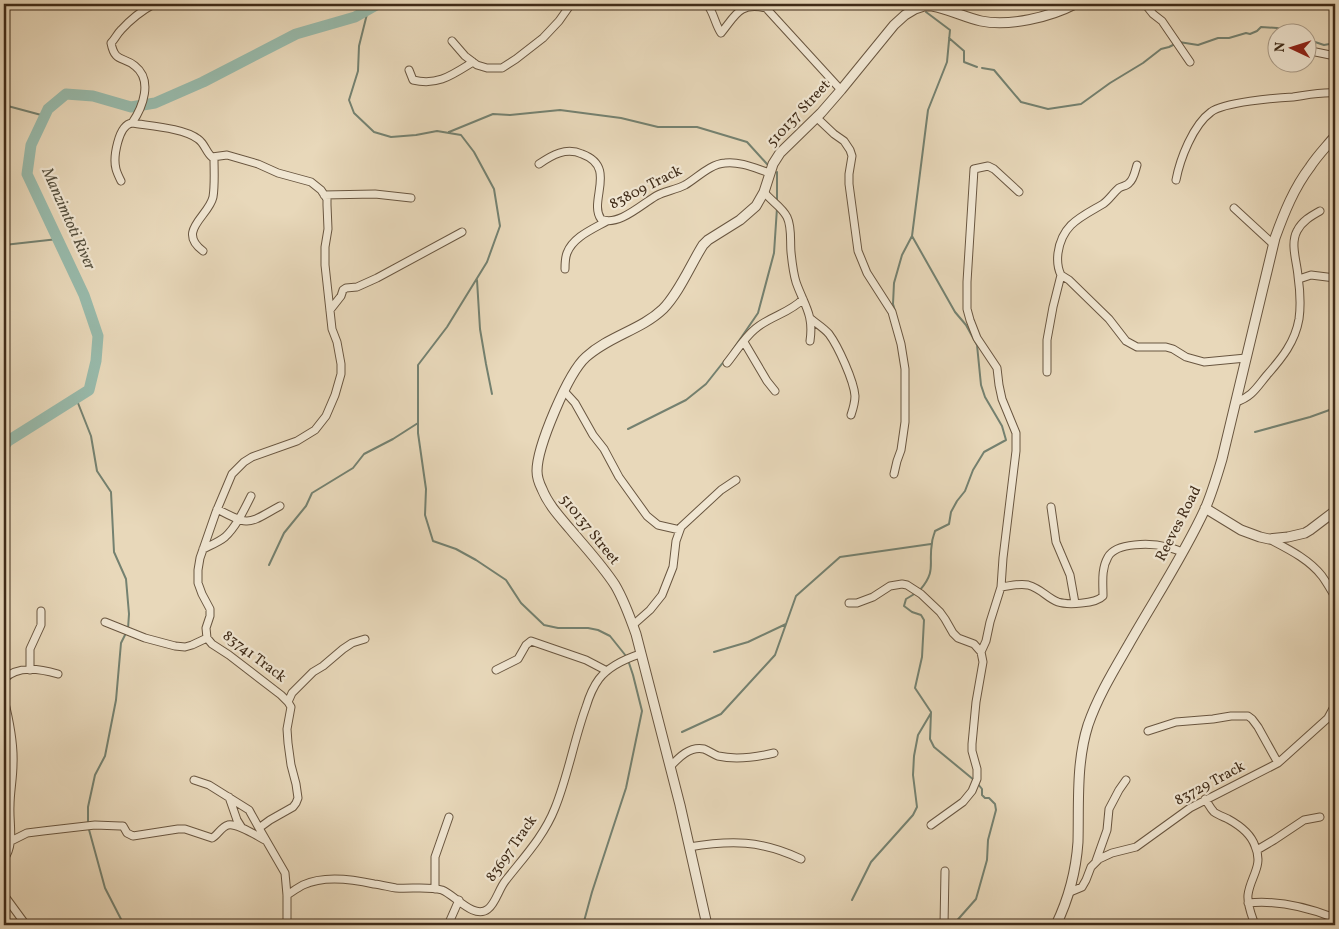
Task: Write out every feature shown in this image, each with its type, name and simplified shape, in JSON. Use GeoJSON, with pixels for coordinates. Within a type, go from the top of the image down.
{"type":"FeatureCollection","features":[{"type":"Feature","properties":{"kind":"street"},"geometry":{"type":"LineString","coordinates":[[132,123],[140,110],[144,95],[144,77],[134,65],[118,58],[110,43],[130,20],[154,4]]}},
{"type":"Feature","properties":{"kind":"street"},"geometry":{"type":"LineString","coordinates":[[452,41],[472,62],[487,68],[502,68],[543,38],[559,21],[571,4]]}},
{"type":"Feature","properties":{"kind":"street"},"geometry":{"type":"LineString","coordinates":[[707,4],[721,33],[737,12],[742,9],[748,6],[766,8],[841,90]]}},
{"type":"Feature","properties":{"kind":"street","name":"510137 Street"},"geometry":{"type":"LineString","coordinates":[[707,925],[686,828],[633,625],[616,587],[552,508],[545,496],[538,481],[537,466],[541,448],[564,391],[580,364],[597,348],[652,318],[668,304],[703,245],[753,210],[764,192],[770,173],[780,153],[841,90],[894,25],[905,15],[923,5],[942,6],[980,21],[990,23],[1008,22],[1055,13],[1075,4]]}},
{"type":"Feature","properties":{"kind":"street"},"geometry":{"type":"LineString","coordinates":[[1145,4],[1162,21],[1190,62]]}},
{"type":"Feature","properties":{"kind":"street"},"geometry":{"type":"LineString","coordinates":[[1316,52],[1335,56]]}},
{"type":"Feature","properties":{"kind":"street"},"geometry":{"type":"LineString","coordinates":[[409,70],[413,80],[430,82],[449,76],[472,62]]}},
{"type":"Feature","properties":{"kind":"street"},"geometry":{"type":"LineString","coordinates":[[1176,180],[1179,165],[1194,133],[1211,111],[1226,106],[1269,99],[1335,93]]}},
{"type":"Feature","properties":{"kind":"street"},"geometry":{"type":"LineString","coordinates":[[816,117],[847,144],[851,152],[849,184],[858,251],[867,273],[892,312],[901,344],[905,369],[905,422],[901,450],[894,474]]}},
{"type":"Feature","properties":{"kind":"street"},"geometry":{"type":"LineString","coordinates":[[121,181],[116,170],[116,148],[125,126],[132,123],[181,131],[192,135],[202,142],[210,156],[214,158],[227,155],[258,164],[311,182],[324,195],[375,194],[411,198]]}},
{"type":"Feature","properties":{"kind":"street","name":"Reeves Road"},"geometry":{"type":"LineString","coordinates":[[1056,925],[1070,892],[1075,868],[1078,843],[1079,770],[1088,726],[1106,684],[1206,508],[1217,476],[1236,402],[1273,244],[1298,186],[1310,166],[1335,136]]}},
{"type":"Feature","properties":{"kind":"street","name":"83809 Track"},"geometry":{"type":"LineString","coordinates":[[539,164],[555,154],[573,150],[585,154],[594,161],[601,180],[598,213],[601,219],[609,222],[630,213],[659,194],[683,186],[718,164],[731,163],[770,173]]}},
{"type":"Feature","properties":{"kind":"street"},"geometry":{"type":"LineString","coordinates":[[203,251],[195,244],[193,236],[196,226],[212,200],[214,158]]}},
{"type":"Feature","properties":{"kind":"street"},"geometry":{"type":"LineString","coordinates":[[1136,165],[1129,184],[1119,188],[1104,203],[1071,224],[1061,240],[1057,259],[1058,268],[1109,319],[1132,346],[1166,347],[1186,357],[1204,362],[1246,358]]}},
{"type":"Feature","properties":{"kind":"street"},"geometry":{"type":"LineString","coordinates":[[981,652],[986,641],[1001,587],[1016,441],[1014,428],[1002,399],[997,368],[977,338],[967,309],[974,169],[988,166],[994,169],[1019,192]]}},
{"type":"Feature","properties":{"kind":"street"},"geometry":{"type":"LineString","coordinates":[[764,192],[784,212],[789,221],[796,282],[809,310],[811,319],[810,340]]}},
{"type":"Feature","properties":{"kind":"street","name":"83741 Track"},"geometry":{"type":"LineString","coordinates":[[259,828],[293,808],[298,798],[288,744],[287,729],[291,710],[288,702],[261,679],[212,644],[207,638],[206,628],[210,610],[202,594],[197,575],[217,509],[230,478],[244,462],[252,457],[297,441],[315,430],[332,404],[338,386],[340,357],[332,330],[325,265],[328,215],[324,195]]}},
{"type":"Feature","properties":{"kind":"street"},"geometry":{"type":"LineString","coordinates":[[1234,208],[1273,244]]}},
{"type":"Feature","properties":{"kind":"street"},"geometry":{"type":"LineString","coordinates":[[1236,402],[1250,396],[1290,345],[1300,314],[1299,280],[1295,248],[1296,235],[1306,220],[1320,211]]}},
{"type":"Feature","properties":{"kind":"street"},"geometry":{"type":"LineString","coordinates":[[565,269],[566,256],[572,244],[578,238],[607,221]]}},
{"type":"Feature","properties":{"kind":"street"},"geometry":{"type":"LineString","coordinates":[[330,310],[346,288],[357,287],[377,278],[462,232]]}},
{"type":"Feature","properties":{"kind":"street"},"geometry":{"type":"LineString","coordinates":[[1299,280],[1311,275],[1335,278]]}},
{"type":"Feature","properties":{"kind":"street"},"geometry":{"type":"LineString","coordinates":[[1047,372],[1047,340],[1053,307],[1064,276]]}},
{"type":"Feature","properties":{"kind":"street"},"geometry":{"type":"LineString","coordinates":[[727,363],[755,329],[789,311],[803,299]]}},
{"type":"Feature","properties":{"kind":"street"},"geometry":{"type":"LineString","coordinates":[[811,319],[832,338],[849,374],[855,397],[851,415]]}},
{"type":"Feature","properties":{"kind":"street"},"geometry":{"type":"LineString","coordinates":[[744,342],[775,391]]}},
{"type":"Feature","properties":{"kind":"street"},"geometry":{"type":"LineString","coordinates":[[564,391],[575,403],[619,477],[647,516],[658,525],[680,530]]}},
{"type":"Feature","properties":{"kind":"street"},"geometry":{"type":"LineString","coordinates":[[633,625],[650,610],[662,595],[673,567],[676,541],[681,527],[708,501],[736,480]]}},
{"type":"Feature","properties":{"kind":"street"},"geometry":{"type":"LineString","coordinates":[[204,549],[222,539],[231,530],[251,496]]}},
{"type":"Feature","properties":{"kind":"street"},"geometry":{"type":"LineString","coordinates":[[217,509],[238,520],[253,521],[280,506]]}},
{"type":"Feature","properties":{"kind":"street"},"geometry":{"type":"LineString","coordinates":[[1051,507],[1056,542],[1070,575],[1075,603]]}},
{"type":"Feature","properties":{"kind":"street"},"geometry":{"type":"LineString","coordinates":[[1206,508],[1241,530],[1260,538],[1269,539],[1305,533],[1335,512]]}},
{"type":"Feature","properties":{"kind":"street"},"geometry":{"type":"LineString","coordinates":[[1269,539],[1313,567],[1323,577],[1335,597]]}},
{"type":"Feature","properties":{"kind":"street"},"geometry":{"type":"LineString","coordinates":[[1001,587],[1020,584],[1027,585],[1039,589],[1058,602],[1064,603],[1096,601],[1102,598],[1105,564],[1110,553],[1115,550],[1130,546],[1151,545],[1166,546],[1182,552]]}},
{"type":"Feature","properties":{"kind":"street"},"geometry":{"type":"LineString","coordinates":[[848,603],[873,597],[890,586],[907,585],[921,594],[940,612],[958,638],[974,644],[981,652],[983,662],[976,702],[972,744],[977,779],[963,802],[931,825]]}},
{"type":"Feature","properties":{"kind":"street"},"geometry":{"type":"LineString","coordinates":[[32,669],[30,649],[41,625],[41,610]]}},
{"type":"Feature","properties":{"kind":"street"},"geometry":{"type":"LineString","coordinates":[[105,622],[145,638],[175,646],[185,647],[207,638]]}},
{"type":"Feature","properties":{"kind":"street"},"geometry":{"type":"LineString","coordinates":[[288,702],[292,693],[313,672],[352,643],[365,639]]}},
{"type":"Feature","properties":{"kind":"street"},"geometry":{"type":"LineString","coordinates":[[496,670],[518,659],[526,645],[531,641],[586,660],[607,671]]}},
{"type":"Feature","properties":{"kind":"street","name":"83697 Track"},"geometry":{"type":"LineString","coordinates":[[287,895],[308,883],[336,879],[391,888],[442,890],[476,911],[488,909],[501,886],[543,834],[559,799],[582,718],[592,691],[607,671],[627,658],[640,654]]}},
{"type":"Feature","properties":{"kind":"street"},"geometry":{"type":"LineString","coordinates":[[4,679],[15,672],[32,669],[58,674]]}},
{"type":"Feature","properties":{"kind":"street"},"geometry":{"type":"LineString","coordinates":[[4,699],[13,747],[10,804],[11,841],[4,859]]}},
{"type":"Feature","properties":{"kind":"street","name":"83729 Track"},"geometry":{"type":"LineString","coordinates":[[1096,861],[1107,854],[1136,847],[1184,811],[1278,763],[1335,710]]}},
{"type":"Feature","properties":{"kind":"street"},"geometry":{"type":"LineString","coordinates":[[1148,731],[1176,722],[1248,716],[1252,718],[1258,727],[1278,763]]}},
{"type":"Feature","properties":{"kind":"street"},"geometry":{"type":"LineString","coordinates":[[670,766],[690,750],[695,749],[705,750],[717,756],[736,758],[764,756],[774,753]]}},
{"type":"Feature","properties":{"kind":"street"},"geometry":{"type":"LineString","coordinates":[[194,780],[209,785],[250,811],[284,871],[287,895],[287,925]]}},
{"type":"Feature","properties":{"kind":"street"},"geometry":{"type":"LineString","coordinates":[[1070,892],[1082,887],[1091,867],[1096,861],[1107,830],[1109,809],[1126,780]]}},
{"type":"Feature","properties":{"kind":"street"},"geometry":{"type":"LineString","coordinates":[[229,798],[242,828]]}},
{"type":"Feature","properties":{"kind":"street"},"geometry":{"type":"LineString","coordinates":[[1205,799],[1215,813],[1235,823],[1243,830],[1250,837],[1257,850],[1257,868],[1248,892],[1248,903],[1255,925]]}},
{"type":"Feature","properties":{"kind":"street"},"geometry":{"type":"LineString","coordinates":[[435,889],[435,857],[449,817]]}},
{"type":"Feature","properties":{"kind":"street"},"geometry":{"type":"LineString","coordinates":[[1257,850],[1304,820],[1320,817]]}},
{"type":"Feature","properties":{"kind":"street"},"geometry":{"type":"LineString","coordinates":[[11,841],[27,833],[95,825],[123,826],[127,833],[133,836],[184,829],[212,838],[227,825],[242,828],[266,840]]}},
{"type":"Feature","properties":{"kind":"street"},"geometry":{"type":"LineString","coordinates":[[689,847],[730,842],[747,843],[766,846],[801,859]]}},
{"type":"Feature","properties":{"kind":"street"},"geometry":{"type":"LineString","coordinates":[[944,925],[945,871]]}},
{"type":"Feature","properties":{"kind":"street"},"geometry":{"type":"LineString","coordinates":[[4,895],[26,925]]}},
{"type":"Feature","properties":{"kind":"street"},"geometry":{"type":"LineString","coordinates":[[448,925],[458,900]]}},
{"type":"Feature","properties":{"kind":"street"},"geometry":{"type":"LineString","coordinates":[[1248,903],[1259,902],[1334,914],[1329,925]]}},
{"type":"Feature","properties":{"kind":"waterway","name":"Manzimtoti River"},"geometry":{"type":"LineString","coordinates":[[4,446],[8,441],[89,390],[96,361],[98,336],[84,295],[27,174],[31,145],[48,109],[66,94],[93,96],[131,107],[155,103],[203,82],[296,34],[355,17],[378,4]]}},
{"type":"Feature","properties":{"kind":"waterway"},"geometry":{"type":"LineString","coordinates":[[368,10],[359,46],[358,71],[349,100],[354,113],[374,132],[391,137],[437,131],[461,135],[474,152],[494,189],[500,226],[487,262],[447,327],[418,365],[418,433],[426,489],[425,515],[433,541],[456,549],[506,580],[521,603],[544,625],[558,628],[598,630],[610,636],[626,656]]}},
{"type":"Feature","properties":{"kind":"waterway"},"geometry":{"type":"LineString","coordinates":[[895,311],[893,304],[894,283],[902,255],[912,236],[928,110],[947,62],[950,30],[926,12]]}},
{"type":"Feature","properties":{"kind":"waterway"},"geometry":{"type":"LineString","coordinates":[[1179,42],[1198,45],[1218,38],[1250,34],[1261,27],[1266,27]]}},
{"type":"Feature","properties":{"kind":"waterway"},"geometry":{"type":"LineString","coordinates":[[949,38],[964,51],[964,62],[977,67]]}},
{"type":"Feature","properties":{"kind":"waterway"},"geometry":{"type":"LineString","coordinates":[[1316,42],[1324,45],[1335,43]]}},
{"type":"Feature","properties":{"kind":"waterway"},"geometry":{"type":"LineString","coordinates":[[982,68],[994,70],[1021,102],[1048,109],[1081,104],[1161,49],[1175,44]]}},
{"type":"Feature","properties":{"kind":"waterway"},"geometry":{"type":"LineString","coordinates":[[4,105],[45,116]]}},
{"type":"Feature","properties":{"kind":"waterway"},"geometry":{"type":"LineString","coordinates":[[449,132],[493,114],[510,115],[560,110],[621,118],[658,127],[697,127],[747,142],[767,164]]}},
{"type":"Feature","properties":{"kind":"waterway"},"geometry":{"type":"LineString","coordinates":[[777,172],[777,201]]}},
{"type":"Feature","properties":{"kind":"waterway"},"geometry":{"type":"LineString","coordinates":[[732,351],[758,313],[774,253],[777,208]]}},
{"type":"Feature","properties":{"kind":"waterway"},"geometry":{"type":"LineString","coordinates":[[912,236],[955,312],[966,325],[977,345],[981,385],[985,397],[1002,426],[1006,440],[984,452],[973,470],[965,491],[951,512],[949,524],[935,531],[932,540],[930,572],[920,590]]}},
{"type":"Feature","properties":{"kind":"waterway"},"geometry":{"type":"LineString","coordinates":[[4,245],[58,239]]}},
{"type":"Feature","properties":{"kind":"waterway"},"geometry":{"type":"LineString","coordinates":[[477,280],[480,329],[492,394]]}},
{"type":"Feature","properties":{"kind":"waterway"},"geometry":{"type":"LineString","coordinates":[[628,429],[686,400],[706,384],[725,360]]}},
{"type":"Feature","properties":{"kind":"waterway"},"geometry":{"type":"LineString","coordinates":[[76,398],[91,436],[97,471],[111,492],[114,552],[126,579],[129,614],[128,629]]}},
{"type":"Feature","properties":{"kind":"waterway"},"geometry":{"type":"LineString","coordinates":[[1255,432],[1335,408]]}},
{"type":"Feature","properties":{"kind":"waterway"},"geometry":{"type":"LineString","coordinates":[[269,565],[284,533],[306,506],[312,493],[353,468],[364,454],[418,423]]}},
{"type":"Feature","properties":{"kind":"waterway"},"geometry":{"type":"LineString","coordinates":[[682,732],[721,714],[775,655],[796,596],[840,557],[931,544]]}},
{"type":"Feature","properties":{"kind":"waterway"},"geometry":{"type":"LineString","coordinates":[[916,593],[906,599],[904,606],[912,612],[921,615],[924,620],[922,657],[915,688],[931,712],[930,739],[934,747],[974,780]]}},
{"type":"Feature","properties":{"kind":"waterway"},"geometry":{"type":"LineString","coordinates":[[714,652],[748,642],[786,624]]}},
{"type":"Feature","properties":{"kind":"waterway"},"geometry":{"type":"LineString","coordinates":[[124,925],[105,888],[88,826],[88,807],[95,775],[105,756],[116,700],[121,643],[126,633]]}},
{"type":"Feature","properties":{"kind":"waterway"},"geometry":{"type":"LineString","coordinates":[[583,925],[626,788],[642,711],[629,663]]}},
{"type":"Feature","properties":{"kind":"waterway"},"geometry":{"type":"LineString","coordinates":[[852,900],[871,862],[913,815],[917,807],[913,775],[914,756],[918,735],[931,713]]}},
{"type":"Feature","properties":{"kind":"waterway"},"geometry":{"type":"LineString","coordinates":[[953,925],[976,899],[987,860],[988,840],[996,810],[995,804],[989,798],[985,798],[982,795],[982,789],[978,784]]}}]}
